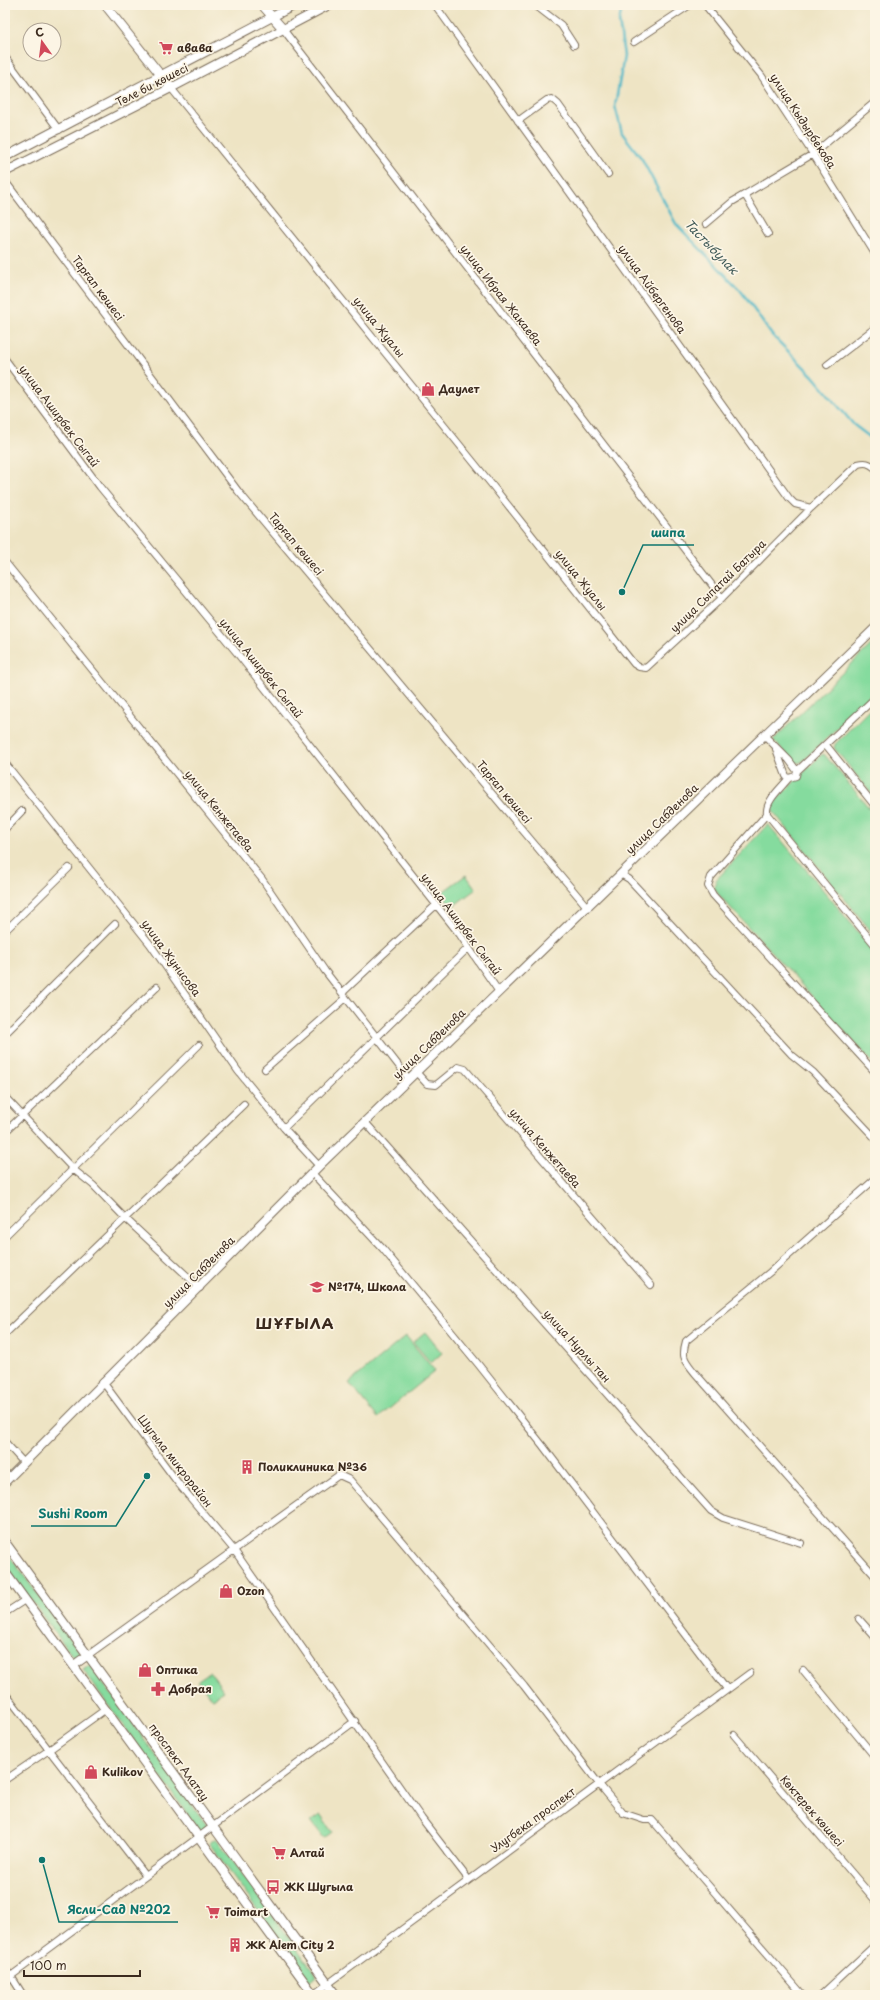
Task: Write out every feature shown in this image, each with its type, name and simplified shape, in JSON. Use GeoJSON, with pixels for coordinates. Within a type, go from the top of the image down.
{"type":"FeatureCollection","features":[{"type":"Feature","properties":{"kind":"main road","name":"улица Жуалы"},"geometry":{"type":"LineString","coordinates":[[105,5],[171,88]]}},
{"type":"Feature","properties":{"kind":"main road","name":"улица Ибрая Жакаева"},"geometry":{"type":"LineString","coordinates":[[262,5],[283,29]]}},
{"type":"Feature","properties":{"kind":"main road","name":"Төле би көшесі"},"geometry":{"type":"LineString","coordinates":[[5,157],[295,5]]}},
{"type":"Feature","properties":{"kind":"main road","name":"Төле би көшесі"},"geometry":{"type":"LineString","coordinates":[[5,172],[171,88],[329,5]]}},
{"type":"Feature","properties":{"kind":"main road","name":"улица Сабденова"},"geometry":{"type":"LineString","coordinates":[[5,1482],[103,1382],[200,1288],[319,1166],[588,908],[875,628]]}},
{"type":"Feature","properties":{"kind":"main road","name":"проспект Алатау"},"geometry":{"type":"LineString","coordinates":[[5,1542],[336,1995]]}},
{"type":"Feature","properties":{"kind":"main road"},"geometry":{"type":"LineString","coordinates":[[5,1572],[314,1995]]}},
{"type":"Feature","properties":{"kind":"main road"},"geometry":{"type":"LineString","coordinates":[[74,1665],[88,1655]]}},
{"type":"Feature","properties":{"kind":"street","name":"улица Айбергенова"},"geometry":{"type":"LineString","coordinates":[[435,5],[789,498],[795,504],[812,508]]}},
{"type":"Feature","properties":{"kind":"street"},"geometry":{"type":"LineString","coordinates":[[535,5],[561,25],[574,45]]}},
{"type":"Feature","properties":{"kind":"street"},"geometry":{"type":"LineString","coordinates":[[634,42],[690,5]]}},
{"type":"Feature","properties":{"kind":"street","name":"улица Кыдырбекова"},"geometry":{"type":"LineString","coordinates":[[704,5],[761,76],[813,154],[875,254]]}},
{"type":"Feature","properties":{"kind":"street","name":"улица Ибрая Жакаева"},"geometry":{"type":"LineString","coordinates":[[283,29],[722,598]]}},
{"type":"Feature","properties":{"kind":"street"},"geometry":{"type":"LineString","coordinates":[[5,57],[59,130]]}},
{"type":"Feature","properties":{"kind":"street","name":"улица Жуалы"},"geometry":{"type":"LineString","coordinates":[[171,88],[634,664]]}},
{"type":"Feature","properties":{"kind":"street"},"geometry":{"type":"LineString","coordinates":[[518,121],[547,100],[552,99],[558,104],[608,174]]}},
{"type":"Feature","properties":{"kind":"street"},"geometry":{"type":"LineString","coordinates":[[706,224],[732,202],[745,196],[813,154],[875,102]]}},
{"type":"Feature","properties":{"kind":"street","name":"Тарғап көшесі"},"geometry":{"type":"LineString","coordinates":[[5,181],[238,491],[588,908]]}},
{"type":"Feature","properties":{"kind":"street"},"geometry":{"type":"LineString","coordinates":[[745,196],[768,234]]}},
{"type":"Feature","properties":{"kind":"street"},"geometry":{"type":"LineString","coordinates":[[827,365],[875,328]]}},
{"type":"Feature","properties":{"kind":"street","name":"улица Аширбек Сыгай"},"geometry":{"type":"LineString","coordinates":[[5,359],[100,487],[242,659],[436,905],[499,992]]}},
{"type":"Feature","properties":{"kind":"street"},"geometry":{"type":"LineString","coordinates":[[812,508],[858,464],[865,462],[871,464],[875,468]]}},
{"type":"Feature","properties":{"kind":"street","name":"улица Сыпатай Батыра"},"geometry":{"type":"LineString","coordinates":[[634,664],[639,667],[646,668],[722,598],[812,508]]}},
{"type":"Feature","properties":{"kind":"street","name":"улица Кенжетаева"},"geometry":{"type":"LineString","coordinates":[[5,562],[262,879],[325,972],[409,1079]]}},
{"type":"Feature","properties":{"kind":"street"},"geometry":{"type":"LineString","coordinates":[[875,698],[797,772],[796,776],[789,778],[768,803],[766,809],[767,814],[875,945]]}},
{"type":"Feature","properties":{"kind":"street"},"geometry":{"type":"LineString","coordinates":[[764,735],[776,749],[789,760],[797,772]]}},
{"type":"Feature","properties":{"kind":"street"},"geometry":{"type":"LineString","coordinates":[[826,745],[875,806]]}},
{"type":"Feature","properties":{"kind":"street"},"geometry":{"type":"LineString","coordinates":[[776,749],[781,758],[784,773],[789,778]]}},
{"type":"Feature","properties":{"kind":"street","name":"улица Жунисова"},"geometry":{"type":"LineString","coordinates":[[5,763],[150,944],[216,1041],[284,1128],[319,1166]]}},
{"type":"Feature","properties":{"kind":"street"},"geometry":{"type":"LineString","coordinates":[[5,829],[22,812]]}},
{"type":"Feature","properties":{"kind":"street"},"geometry":{"type":"LineString","coordinates":[[767,814],[711,876],[708,886],[713,895],[875,1072]]}},
{"type":"Feature","properties":{"kind":"street"},"geometry":{"type":"LineString","coordinates":[[5,931],[69,868]]}},
{"type":"Feature","properties":{"kind":"street"},"geometry":{"type":"LineString","coordinates":[[622,874],[634,885],[792,1055],[813,1072],[875,1138]]}},
{"type":"Feature","properties":{"kind":"street"},"geometry":{"type":"LineString","coordinates":[[265,1069],[344,996],[436,905]]}},
{"type":"Feature","properties":{"kind":"street"},"geometry":{"type":"LineString","coordinates":[[5,1034],[115,924]]}},
{"type":"Feature","properties":{"kind":"street"},"geometry":{"type":"LineString","coordinates":[[284,1128],[468,948]]}},
{"type":"Feature","properties":{"kind":"street"},"geometry":{"type":"LineString","coordinates":[[5,1132],[157,986]]}},
{"type":"Feature","properties":{"kind":"street"},"geometry":{"type":"LineString","coordinates":[[5,1236],[200,1045]]}},
{"type":"Feature","properties":{"kind":"street","name":"улица Кенжетаева"},"geometry":{"type":"LineString","coordinates":[[416,1072],[427,1084],[436,1085],[458,1067],[465,1069],[650,1285]]}},
{"type":"Feature","properties":{"kind":"street"},"geometry":{"type":"LineString","coordinates":[[5,1097],[73,1169],[93,1185],[126,1219],[200,1288]]}},
{"type":"Feature","properties":{"kind":"street"},"geometry":{"type":"LineString","coordinates":[[5,1334],[244,1104]]}},
{"type":"Feature","properties":{"kind":"street","name":"улица Нурлы тан"},"geometry":{"type":"LineString","coordinates":[[365,1122],[711,1511],[722,1518],[801,1543]]}},
{"type":"Feature","properties":{"kind":"street"},"geometry":{"type":"LineString","coordinates":[[312,1173],[383,1248],[478,1364],[546,1450],[727,1689]]}},
{"type":"Feature","properties":{"kind":"street"},"geometry":{"type":"LineString","coordinates":[[875,1179],[781,1262],[686,1341],[682,1352],[685,1360],[696,1374],[875,1576]]}},
{"type":"Feature","properties":{"kind":"street","name":"Шугыла микрорайон"},"geometry":{"type":"LineString","coordinates":[[103,1382],[178,1483],[234,1550],[355,1721],[422,1819],[469,1880]]}},
{"type":"Feature","properties":{"kind":"street"},"geometry":{"type":"LineString","coordinates":[[5,1442],[24,1462]]}},
{"type":"Feature","properties":{"kind":"street"},"geometry":{"type":"LineString","coordinates":[[88,1655],[336,1476],[342,1475],[350,1480],[524,1686],[623,1813],[652,1820],[803,1995]]}},
{"type":"Feature","properties":{"kind":"street"},"geometry":{"type":"LineString","coordinates":[[5,1614],[25,1600]]}},
{"type":"Feature","properties":{"kind":"street"},"geometry":{"type":"LineString","coordinates":[[859,1619],[875,1637]]}},
{"type":"Feature","properties":{"kind":"street"},"geometry":{"type":"LineString","coordinates":[[804,1670],[875,1757]]}},
{"type":"Feature","properties":{"kind":"street","name":"Улугбека проспект"},"geometry":{"type":"LineString","coordinates":[[314,1995],[750,1672]]}},
{"type":"Feature","properties":{"kind":"street"},"geometry":{"type":"LineString","coordinates":[[5,1693],[146,1876]]}},
{"type":"Feature","properties":{"kind":"street"},"geometry":{"type":"LineString","coordinates":[[5,1780],[106,1709]]}},
{"type":"Feature","properties":{"kind":"street"},"geometry":{"type":"LineString","coordinates":[[5,1980],[355,1721]]}},
{"type":"Feature","properties":{"kind":"street","name":"Көктерек көшесі"},"geometry":{"type":"LineString","coordinates":[[734,1735],[875,1900]]}},
{"type":"Feature","properties":{"kind":"street"},"geometry":{"type":"LineString","coordinates":[[821,1995],[875,1945]]}},
{"type":"Feature","properties":{"kind":"street"},"geometry":{"type":"LineString","coordinates":[[5,1969],[23,1995]]}},
{"type":"Feature","properties":{"kind":"green space"},"geometry":{"type":"Polygon","coordinates":[[[875,641],[875,691],[802,762],[796,763],[773,740],[875,641]]]}},
{"type":"Feature","properties":{"kind":"green space"},"geometry":{"type":"Polygon","coordinates":[[[875,704],[875,798],[834,748],[835,744],[875,704]]]}},
{"type":"Feature","properties":{"kind":"green space"},"geometry":{"type":"Polygon","coordinates":[[[824,754],[875,815],[875,936],[771,809],[772,804],[821,755],[824,754]]]}},
{"type":"Feature","properties":{"kind":"green space"},"geometry":{"type":"Polygon","coordinates":[[[768,824],[875,952],[875,1065],[718,894],[714,887],[716,880],[768,824]]]}},
{"type":"Feature","properties":{"kind":"green space"},"geometry":{"type":"Polygon","coordinates":[[[466,875],[476,889],[452,907],[441,893],[466,875]]]}},
{"type":"Feature","properties":{"kind":"green space"},"geometry":{"type":"Polygon","coordinates":[[[425,1332],[442,1353],[431,1363],[413,1342],[425,1332]]]}},
{"type":"Feature","properties":{"kind":"green space"},"geometry":{"type":"Polygon","coordinates":[[[406,1336],[435,1371],[378,1418],[349,1383],[406,1336]]]}},
{"type":"Feature","properties":{"kind":"green space"},"geometry":{"type":"Polygon","coordinates":[[[5,1550],[80,1652],[81,1656],[76,1658],[73,1657],[5,1565],[5,1550]]]}},
{"type":"Feature","properties":{"kind":"green space"},"geometry":{"type":"Polygon","coordinates":[[[90,1665],[206,1824],[207,1827],[202,1831],[199,1830],[83,1670],[90,1665]]]}},
{"type":"Feature","properties":{"kind":"green space"},"geometry":{"type":"Polygon","coordinates":[[[210,1672],[224,1691],[212,1699],[198,1680],[210,1672]]]}},
{"type":"Feature","properties":{"kind":"green space"},"geometry":{"type":"Polygon","coordinates":[[[320,1815],[332,1832],[324,1838],[311,1821],[320,1815]]]}},
{"type":"Feature","properties":{"kind":"green space"},"geometry":{"type":"Polygon","coordinates":[[[216,1838],[317,1976],[310,1982],[209,1843],[216,1838]]]}},
{"type":"Feature","properties":{"kind":"waterway","name":"Тастыбулак"},"geometry":{"type":"LineString","coordinates":[[623,5],[619,21],[624,56],[615,106],[622,133],[642,159],[676,224],[741,291],[771,334],[813,376],[854,425],[875,441]]}},
{"type":"Feature","properties":{"kind":"place","name":"авава"},"geometry":{"type":"Point","coordinates":[166,48]}},
{"type":"Feature","properties":{"kind":"place","name":"Даулет"},"geometry":{"type":"Point","coordinates":[428,389]}},
{"type":"Feature","properties":{"kind":"place","name":"шипа"},"geometry":{"type":"Point","coordinates":[622,592]}},
{"type":"Feature","properties":{"kind":"place","name":"№174, Школа"},"geometry":{"type":"Point","coordinates":[317,1287]}},
{"type":"Feature","properties":{"kind":"place","name":"Поликлиника №36"},"geometry":{"type":"Point","coordinates":[247,1467]}},
{"type":"Feature","properties":{"kind":"place","name":"Sushi Room"},"geometry":{"type":"Point","coordinates":[147,1476]}},
{"type":"Feature","properties":{"kind":"place","name":"Ozon"},"geometry":{"type":"Point","coordinates":[226,1591]}},
{"type":"Feature","properties":{"kind":"place","name":"Оптика"},"geometry":{"type":"Point","coordinates":[145,1670]}},
{"type":"Feature","properties":{"kind":"place","name":"Добрая"},"geometry":{"type":"Point","coordinates":[158,1689]}},
{"type":"Feature","properties":{"kind":"place","name":"Kulikov"},"geometry":{"type":"Point","coordinates":[91,1772]}},
{"type":"Feature","properties":{"kind":"place","name":"Алтай"},"geometry":{"type":"Point","coordinates":[279,1853]}},
{"type":"Feature","properties":{"kind":"place","name":"Ясли-Сад №202"},"geometry":{"type":"Point","coordinates":[42,1860]}},
{"type":"Feature","properties":{"kind":"place","name":"ЖК Шугыла"},"geometry":{"type":"Point","coordinates":[273,1887]}},
{"type":"Feature","properties":{"kind":"place","name":"Toimart"},"geometry":{"type":"Point","coordinates":[213,1912]}},
{"type":"Feature","properties":{"kind":"place","name":"ЖК Alem City 2"},"geometry":{"type":"Point","coordinates":[235,1945]}},
{"type":"Feature","properties":{"kind":"district","name":"ШҰҒЫЛА"},"geometry":{"type":"Point","coordinates":[295,1324]}}]}
